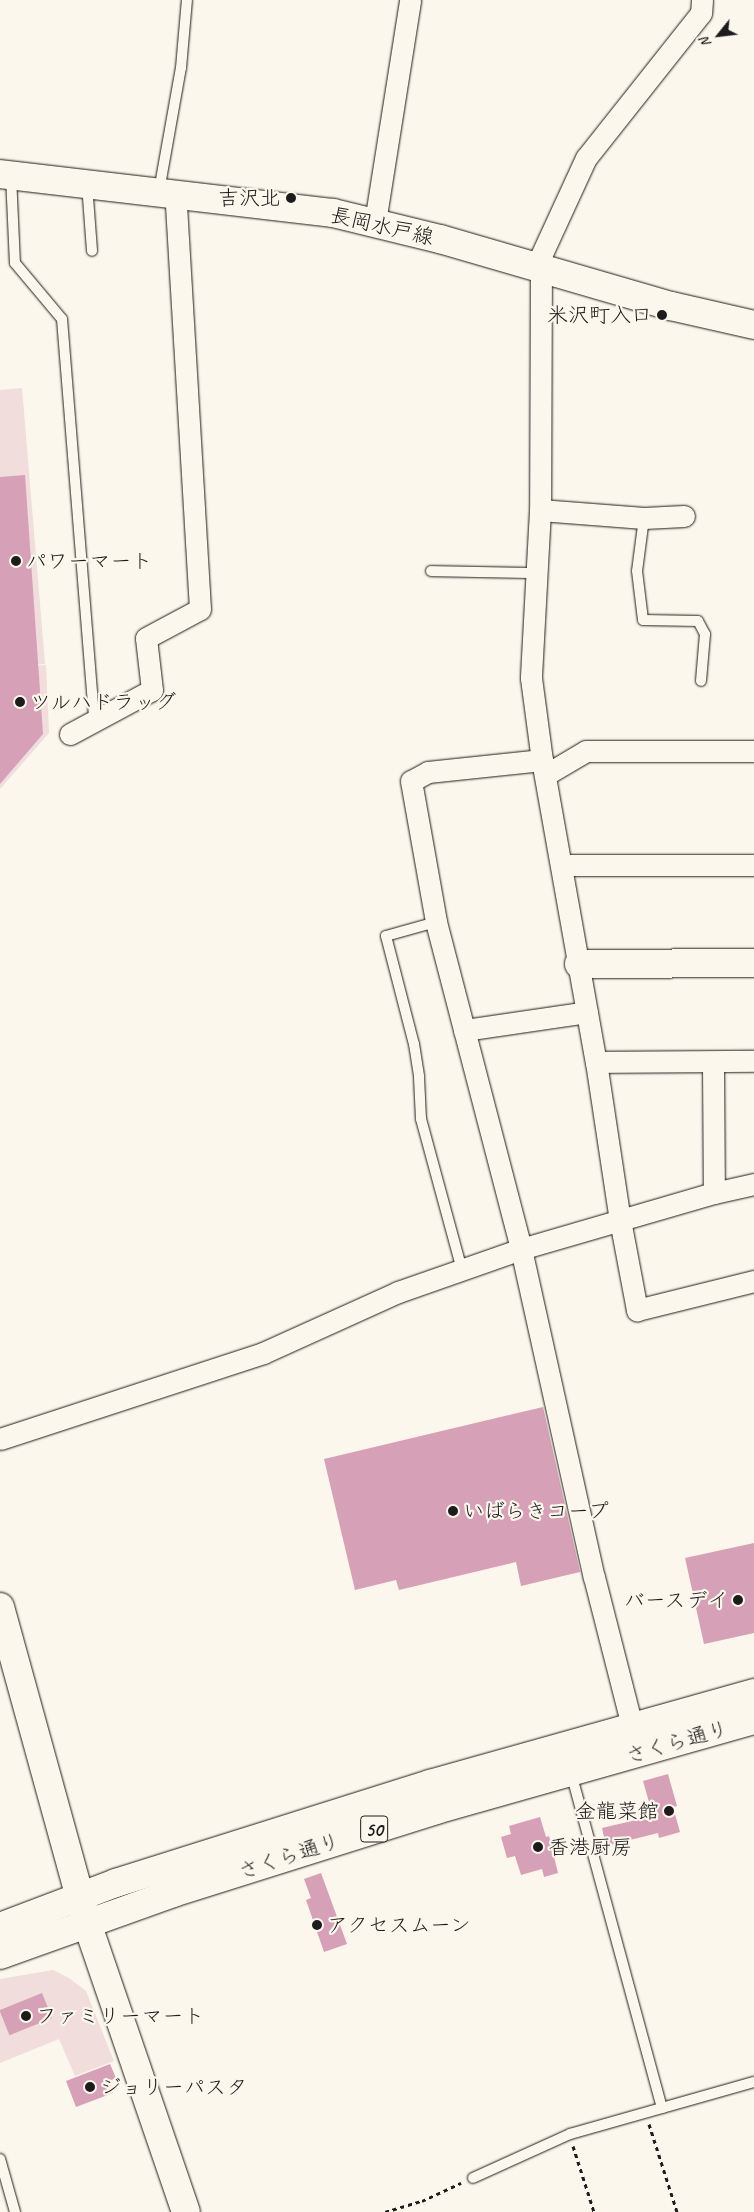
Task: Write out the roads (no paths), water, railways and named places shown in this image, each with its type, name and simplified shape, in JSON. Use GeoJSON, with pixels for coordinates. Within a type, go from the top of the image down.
{"type":"FeatureCollection","features":[{"type":"Feature","properties":{"kind":"main road","name":"長岡水戸線"},"geometry":{"type":"LineString","coordinates":[[6,174],[333,213],[440,239],[540,270],[671,306],[754,325]]}},
{"type":"Feature","properties":{"kind":"main road"},"geometry":{"type":"LineString","coordinates":[[579,964],[754,963]]}},
{"type":"Feature","properties":{"kind":"main road"},"geometry":{"type":"LineString","coordinates":[[0,1608],[87,1923],[186,2212]]}},
{"type":"Feature","properties":{"kind":"main road","name":"さくら通り"},"geometry":{"type":"LineString","coordinates":[[0,1954],[173,1893],[427,1813],[571,1772],[636,1740],[754,1692]]}},
{"type":"Feature","properties":{"kind":"main road","name":"さくら通り"},"geometry":{"type":"LineString","coordinates":[[0,1927],[144,1874],[430,1784],[636,1740],[754,1720]]}},
{"type":"Feature","properties":{"kind":"street"},"geometry":{"type":"LineString","coordinates":[[375,222],[410,0]]}},
{"type":"Feature","properties":{"kind":"street"},"geometry":{"type":"LineString","coordinates":[[702,0],[701,13],[586,158],[541,256],[540,510],[530,678],[596,1062],[620,1220],[637,1310],[754,1281]]}},
{"type":"Feature","properties":{"kind":"street"},"geometry":{"type":"LineString","coordinates":[[70,734],[152,690],[146,638],[200,610],[167,192]]}},
{"type":"Feature","properties":{"kind":"street"},"geometry":{"type":"LineString","coordinates":[[540,510],[644,518],[684,516]]}},
{"type":"Feature","properties":{"kind":"street"},"geometry":{"type":"LineString","coordinates":[[636,1740],[592,1567],[521,1249],[436,922],[411,781],[428,772],[545,767],[586,751],[754,751]]}},
{"type":"Feature","properties":{"kind":"street"},"geometry":{"type":"LineString","coordinates":[[562,865],[754,866]]}},
{"type":"Feature","properties":{"kind":"street"},"geometry":{"type":"LineString","coordinates":[[464,1030],[587,1012]]}},
{"type":"Feature","properties":{"kind":"street"},"geometry":{"type":"LineString","coordinates":[[596,1062],[754,1061]]}},
{"type":"Feature","properties":{"kind":"street"},"geometry":{"type":"LineString","coordinates":[[713,1062],[714,1193]]}},
{"type":"Feature","properties":{"kind":"street"},"geometry":{"type":"LineString","coordinates":[[0,1439],[263,1353],[398,1292],[521,1249],[714,1193],[754,1184]]}},
{"type":"Feature","properties":{"kind":"lane"},"geometry":{"type":"LineString","coordinates":[[167,192],[187,0]]}},
{"type":"Feature","properties":{"kind":"lane"},"geometry":{"type":"LineString","coordinates":[[6,174],[15,263],[62,319],[94,721]]}},
{"type":"Feature","properties":{"kind":"lane"},"geometry":{"type":"LineString","coordinates":[[87,183],[92,251]]}},
{"type":"Feature","properties":{"kind":"lane"},"geometry":{"type":"LineString","coordinates":[[644,518],[637,571],[643,620],[698,621],[705,634],[701,681]]}},
{"type":"Feature","properties":{"kind":"lane"},"geometry":{"type":"LineString","coordinates":[[431,571],[536,573]]}},
{"type":"Feature","properties":{"kind":"lane"},"geometry":{"type":"LineString","coordinates":[[436,922],[386,936],[414,1044],[419,1077],[421,1118],[462,1270]]}},
{"type":"Feature","properties":{"kind":"lane"},"geometry":{"type":"LineString","coordinates":[[571,1772],[662,2108]]}},
{"type":"Feature","properties":{"kind":"lane"},"geometry":{"type":"LineString","coordinates":[[473,2178],[570,2134],[754,2082]]}},
{"type":"Feature","properties":{"kind":"lane"},"geometry":{"type":"LineString","coordinates":[[0,2159],[16,2212]]}},
{"type":"Feature","properties":{"kind":"place","name":"吉沢北"},"geometry":{"type":"Point","coordinates":[291,198]}},
{"type":"Feature","properties":{"kind":"place","name":"米沢町入口"},"geometry":{"type":"Point","coordinates":[662,315]}},
{"type":"Feature","properties":{"kind":"place","name":"パワーマート"},"geometry":{"type":"Point","coordinates":[16,561]}},
{"type":"Feature","properties":{"kind":"place","name":"ツルハドラッグ"},"geometry":{"type":"Point","coordinates":[20,702]}},
{"type":"Feature","properties":{"kind":"place","name":"いばらきコープ"},"geometry":{"type":"Point","coordinates":[453,1511]}},
{"type":"Feature","properties":{"kind":"place","name":"バースデイ"},"geometry":{"type":"Point","coordinates":[738,1600]}},
{"type":"Feature","properties":{"kind":"place","name":"金龍菜館"},"geometry":{"type":"Point","coordinates":[669,1811]}},
{"type":"Feature","properties":{"kind":"place","name":"香港厨房"},"geometry":{"type":"Point","coordinates":[538,1847]}},
{"type":"Feature","properties":{"kind":"place","name":"アクセスムーン"},"geometry":{"type":"Point","coordinates":[317,1925]}},
{"type":"Feature","properties":{"kind":"place","name":"ファミリーマート"},"geometry":{"type":"Point","coordinates":[26,2016]}},
{"type":"Feature","properties":{"kind":"place","name":"ジョリーパスタ"},"geometry":{"type":"Point","coordinates":[90,2087]}}]}
